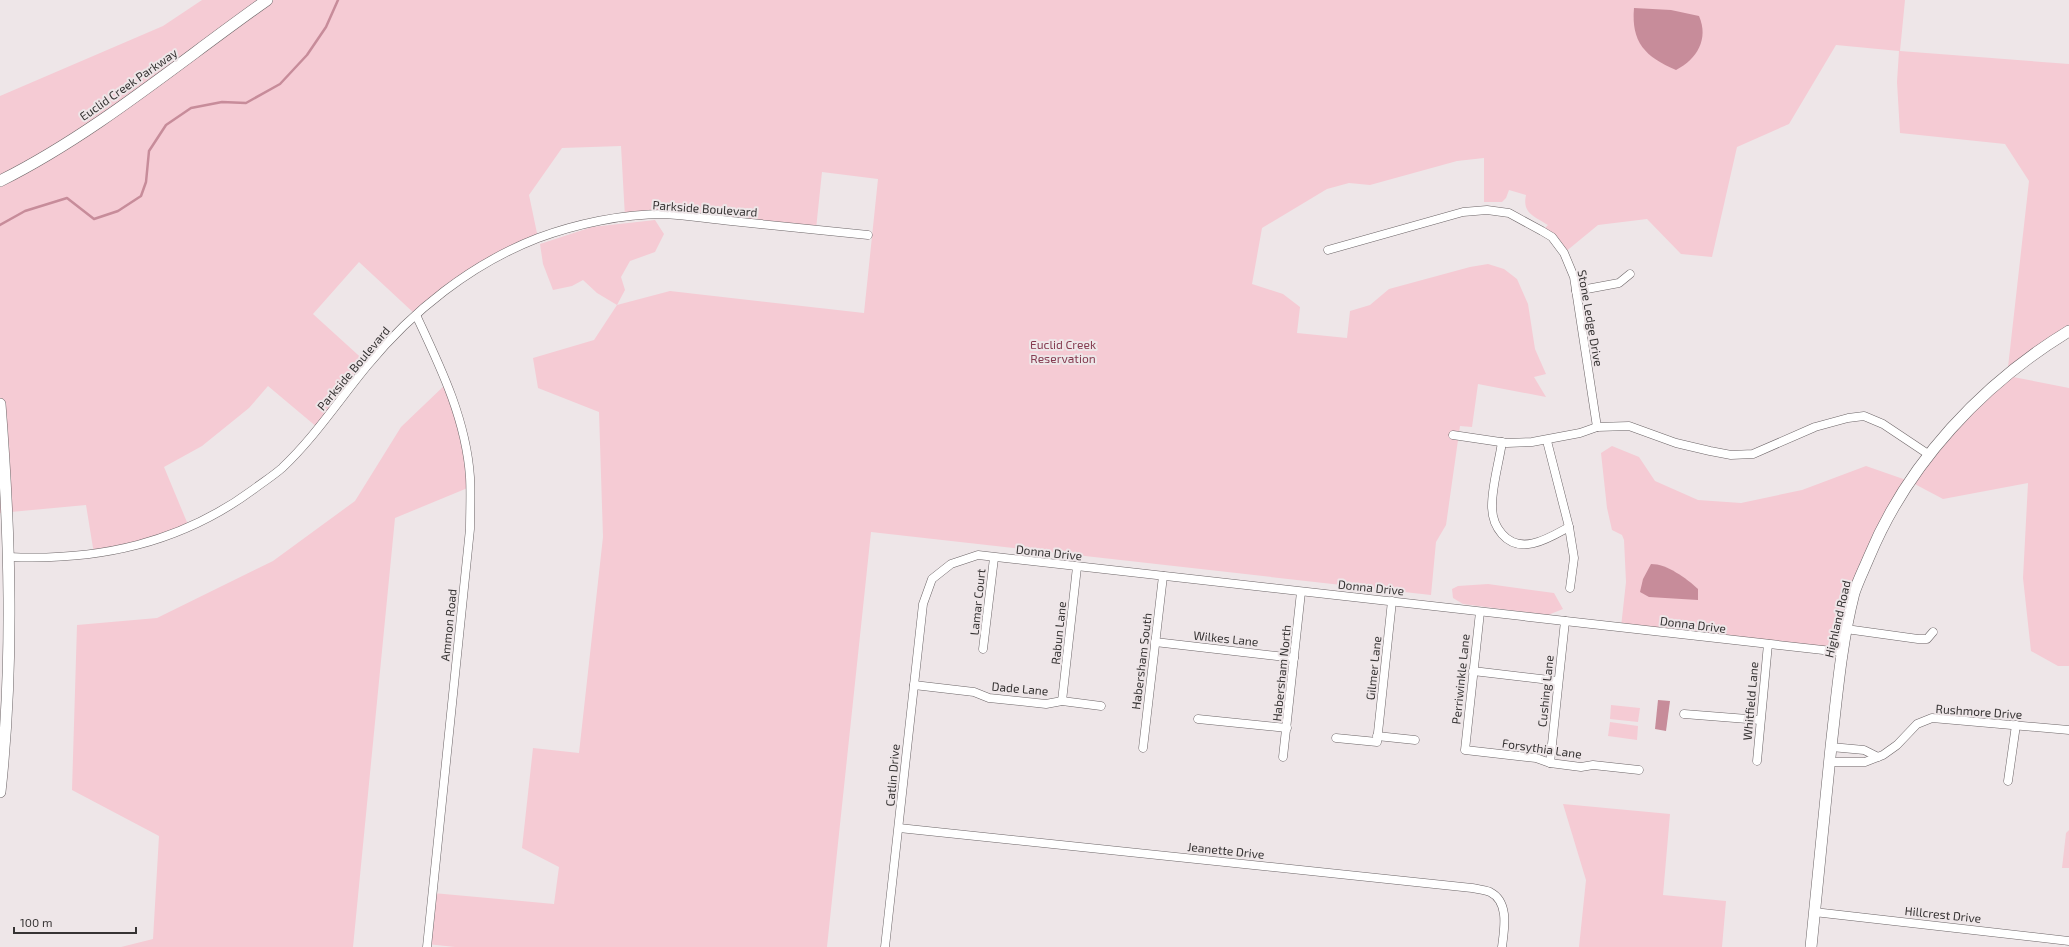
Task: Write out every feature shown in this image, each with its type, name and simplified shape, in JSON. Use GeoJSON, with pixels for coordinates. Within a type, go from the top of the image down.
{"type":"FeatureCollection","features":[{"type":"Feature","properties":{"kind":"street","name":"Euclid Creek Parkway"},"geometry":{"type":"LineString","coordinates":[[0,181],[38,161],[106,116],[267,0]]}},
{"type":"Feature","properties":{"kind":"street","name":"Stone Ledge Drive"},"geometry":{"type":"LineString","coordinates":[[1328,250],[1463,212],[1487,210],[1509,213],[1533,225],[1552,238],[1564,253],[1574,277],[1597,427]]}},
{"type":"Feature","properties":{"kind":"street","name":"Parkside Boulevard"},"geometry":{"type":"LineString","coordinates":[[9,557],[36,558],[72,556],[114,551],[154,541],[204,522],[243,497],[282,468],[328,416],[368,364],[416,314],[458,280],[501,256],[538,238],[617,218],[663,214],[868,235]]}},
{"type":"Feature","properties":{"kind":"street"},"geometry":{"type":"LineString","coordinates":[[1576,291],[1619,283],[1630,274]]}},
{"type":"Feature","properties":{"kind":"street","name":"Ammon Road"},"geometry":{"type":"LineString","coordinates":[[416,314],[441,368],[460,420],[470,476],[470,529],[427,947]]}},
{"type":"Feature","properties":{"kind":"street","name":"Highland Road"},"geometry":{"type":"LineString","coordinates":[[1811,947],[1841,652],[1855,592],[1881,528],[1909,481],[1928,454],[1987,393],[2044,346],[2069,331]]}},
{"type":"Feature","properties":{"kind":"street"},"geometry":{"type":"LineString","coordinates":[[0,404],[9,557],[8,663],[0,792]]}},
{"type":"Feature","properties":{"kind":"street"},"geometry":{"type":"LineString","coordinates":[[1454,435],[1502,442],[1547,441],[1597,427],[1629,426],[1676,443],[1732,455],[1753,454],[1815,427],[1848,418],[1864,416],[1883,424],[1928,454]]}},
{"type":"Feature","properties":{"kind":"street"},"geometry":{"type":"LineString","coordinates":[[1547,441],[1569,527],[1574,558],[1570,588]]}},
{"type":"Feature","properties":{"kind":"street"},"geometry":{"type":"LineString","coordinates":[[1502,442],[1492,507],[1495,526],[1507,540],[1526,545],[1542,542],[1569,527]]}},
{"type":"Feature","properties":{"kind":"street","name":"Donna Drive"},"geometry":{"type":"LineString","coordinates":[[923,604],[932,579],[950,564],[978,555],[1841,652]]}},
{"type":"Feature","properties":{"kind":"street","name":"Lamar Court"},"geometry":{"type":"LineString","coordinates":[[983,649],[994,558]]}},
{"type":"Feature","properties":{"kind":"street","name":"Rabun Lane"},"geometry":{"type":"LineString","coordinates":[[1062,701],[1077,567]]}},
{"type":"Feature","properties":{"kind":"street","name":"Habersham South"},"geometry":{"type":"LineString","coordinates":[[1143,748],[1163,576]]}},
{"type":"Feature","properties":{"kind":"street","name":"Habersham North"},"geometry":{"type":"LineString","coordinates":[[1283,757],[1301,592]]}},
{"type":"Feature","properties":{"kind":"street","name":"Gilmer Lane"},"geometry":{"type":"LineString","coordinates":[[1377,736],[1392,601]]}},
{"type":"Feature","properties":{"kind":"street","name":"Catlin Drive"},"geometry":{"type":"LineString","coordinates":[[885,947],[923,604]]}},
{"type":"Feature","properties":{"kind":"street","name":"Perriwinkle Lane"},"geometry":{"type":"LineString","coordinates":[[1465,750],[1480,612]]}},
{"type":"Feature","properties":{"kind":"street","name":"Cushing Lane"},"geometry":{"type":"LineString","coordinates":[[1550,763],[1566,620]]}},
{"type":"Feature","properties":{"kind":"street"},"geometry":{"type":"LineString","coordinates":[[1846,629],[1918,639],[1927,638],[1933,632]]}},
{"type":"Feature","properties":{"kind":"street","name":"Wilkes Lane"},"geometry":{"type":"LineString","coordinates":[[1156,642],[1294,658]]}},
{"type":"Feature","properties":{"kind":"street","name":"Whitfield Lane"},"geometry":{"type":"LineString","coordinates":[[1757,761],[1768,644]]}},
{"type":"Feature","properties":{"kind":"street"},"geometry":{"type":"LineString","coordinates":[[1473,671],[1558,681]]}},
{"type":"Feature","properties":{"kind":"street","name":"Dade Lane"},"geometry":{"type":"LineString","coordinates":[[914,685],[974,692],[989,698],[1046,704],[1062,701],[1101,706]]}},
{"type":"Feature","properties":{"kind":"street"},"geometry":{"type":"LineString","coordinates":[[1684,714],[1760,720]]}},
{"type":"Feature","properties":{"kind":"street"},"geometry":{"type":"LineString","coordinates":[[1198,718],[1287,728]]}},
{"type":"Feature","properties":{"kind":"street","name":"Rushmore Drive"},"geometry":{"type":"LineString","coordinates":[[1830,762],[1865,762],[1878,757],[1897,745],[1916,724],[1932,718],[2069,730]]}},
{"type":"Feature","properties":{"kind":"street"},"geometry":{"type":"LineString","coordinates":[[2008,781],[2016,726]]}},
{"type":"Feature","properties":{"kind":"street"},"geometry":{"type":"LineString","coordinates":[[1336,738],[1377,742],[1377,736],[1415,740]]}},
{"type":"Feature","properties":{"kind":"street"},"geometry":{"type":"LineString","coordinates":[[1831,747],[1864,750],[1878,757]]}},
{"type":"Feature","properties":{"kind":"street","name":"Forsythia Lane"},"geometry":{"type":"LineString","coordinates":[[1465,750],[1536,758],[1550,763],[1581,767],[1593,765],[1639,770]]}},
{"type":"Feature","properties":{"kind":"street","name":"Jeanette Drive"},"geometry":{"type":"LineString","coordinates":[[899,828],[1472,888],[1491,892],[1502,903],[1505,923],[1502,947]]}},
{"type":"Feature","properties":{"kind":"street","name":"Hillcrest Drive"},"geometry":{"type":"LineString","coordinates":[[1814,912],[2069,941]]}},
{"type":"Feature","properties":{"kind":"green space","name":"Euclid Creek Reservation"},"geometry":{"type":"Polygon","coordinates":[[[202,0],[1905,0],[1900,51],[2069,64],[2069,331],[2008,376],[2069,388],[2069,666],[2058,666],[2031,651],[2023,578],[2028,483],[1943,499],[1909,481],[2007,376],[2029,181],[2005,144],[1900,133],[1897,82],[1899,51],[1836,45],[1789,124],[1737,147],[1712,257],[1681,254],[1647,219],[1598,225],[1564,253],[1542,231],[1548,225],[1528,210],[1525,201],[1526,195],[1509,190],[1506,198],[1502,202],[1484,202],[1484,158],[1457,161],[1370,185],[1349,183],[1327,189],[1262,228],[1252,284],[1283,294],[1300,307],[1297,333],[1347,338],[1350,311],[1370,305],[1389,289],[1470,267],[1488,264],[1504,269],[1517,279],[1528,304],[1535,349],[1546,374],[1534,377],[1546,397],[1478,384],[1472,427],[1460,426],[1446,525],[1436,542],[1431,595],[871,532],[827,947],[455,947],[427,944],[433,893],[554,904],[559,867],[522,848],[533,748],[579,753],[603,537],[599,412],[538,388],[533,358],[594,340],[617,305],[670,291],[864,313],[878,179],[822,172],[816,229],[663,214],[625,217],[621,146],[562,148],[529,195],[538,238],[501,256],[416,315],[359,262],[313,314],[368,364],[318,428],[268,386],[249,408],[202,446],[164,467],[189,527],[94,554],[86,505],[0,513],[0,96],[163,26],[202,0]]]}},
{"type":"Feature","properties":{"kind":"green space"},"geometry":{"type":"Polygon","coordinates":[[[655,220],[664,234],[655,252],[630,261],[621,277],[625,290],[617,305],[597,293],[583,280],[572,286],[553,290],[543,264],[540,244],[592,227],[655,220]]]}},
{"type":"Feature","properties":{"kind":"green space"},"geometry":{"type":"Polygon","coordinates":[[[447,383],[460,420],[470,487],[395,518],[353,947],[121,947],[153,939],[159,836],[72,790],[77,625],[157,618],[273,561],[355,501],[401,427],[447,383]]]}},
{"type":"Feature","properties":{"kind":"green space"},"geometry":{"type":"Polygon","coordinates":[[[1612,446],[1639,457],[1655,481],[1698,500],[1741,503],[1802,490],[1866,466],[1909,481],[1855,592],[1841,652],[1621,627],[1626,582],[1624,540],[1622,535],[1612,530],[1607,508],[1601,453],[1612,446]]]}},
{"type":"Feature","properties":{"kind":"green space"},"geometry":{"type":"Polygon","coordinates":[[[1488,584],[1554,593],[1563,609],[1548,615],[1463,604],[1453,598],[1452,589],[1458,586],[1488,584]]]}},
{"type":"Feature","properties":{"kind":"green space"},"geometry":{"type":"Polygon","coordinates":[[[1611,705],[1640,708],[1638,722],[1610,719],[1611,705]]]}},
{"type":"Feature","properties":{"kind":"green space"},"geometry":{"type":"Polygon","coordinates":[[[1610,722],[1638,726],[1637,740],[1608,736],[1610,722]]]}},
{"type":"Feature","properties":{"kind":"green space"},"geometry":{"type":"Polygon","coordinates":[[[1563,804],[1670,814],[1663,895],[1726,901],[1722,947],[1579,947],[1586,880],[1563,804]]]}},
{"type":"Feature","properties":{"kind":"green space"},"geometry":{"type":"Polygon","coordinates":[[[2069,830],[2069,868],[2062,868],[2066,833],[2069,830]]]}},
{"type":"Feature","properties":{"kind":"shaded area"},"geometry":{"type":"Polygon","coordinates":[[[1634,8],[1671,10],[1699,16],[1702,24],[1702,40],[1699,48],[1690,60],[1676,70],[1656,60],[1648,54],[1642,47],[1635,30],[1634,8]]]}},
{"type":"Feature","properties":{"kind":"shaded area"},"geometry":{"type":"Polygon","coordinates":[[[1651,564],[1670,569],[1688,580],[1698,589],[1698,600],[1649,597],[1640,592],[1643,579],[1651,564]]]}},
{"type":"Feature","properties":{"kind":"shaded area"},"geometry":{"type":"Polygon","coordinates":[[[1658,700],[1670,701],[1666,731],[1655,729],[1658,700]]]}},
{"type":"Feature","properties":{"kind":"waterway"},"geometry":{"type":"LineString","coordinates":[[0,225],[25,211],[67,198],[94,219],[118,211],[141,196],[146,182],[149,151],[166,125],[191,108],[222,102],[246,103],[280,84],[307,55],[326,27],[338,0]]}}]}
